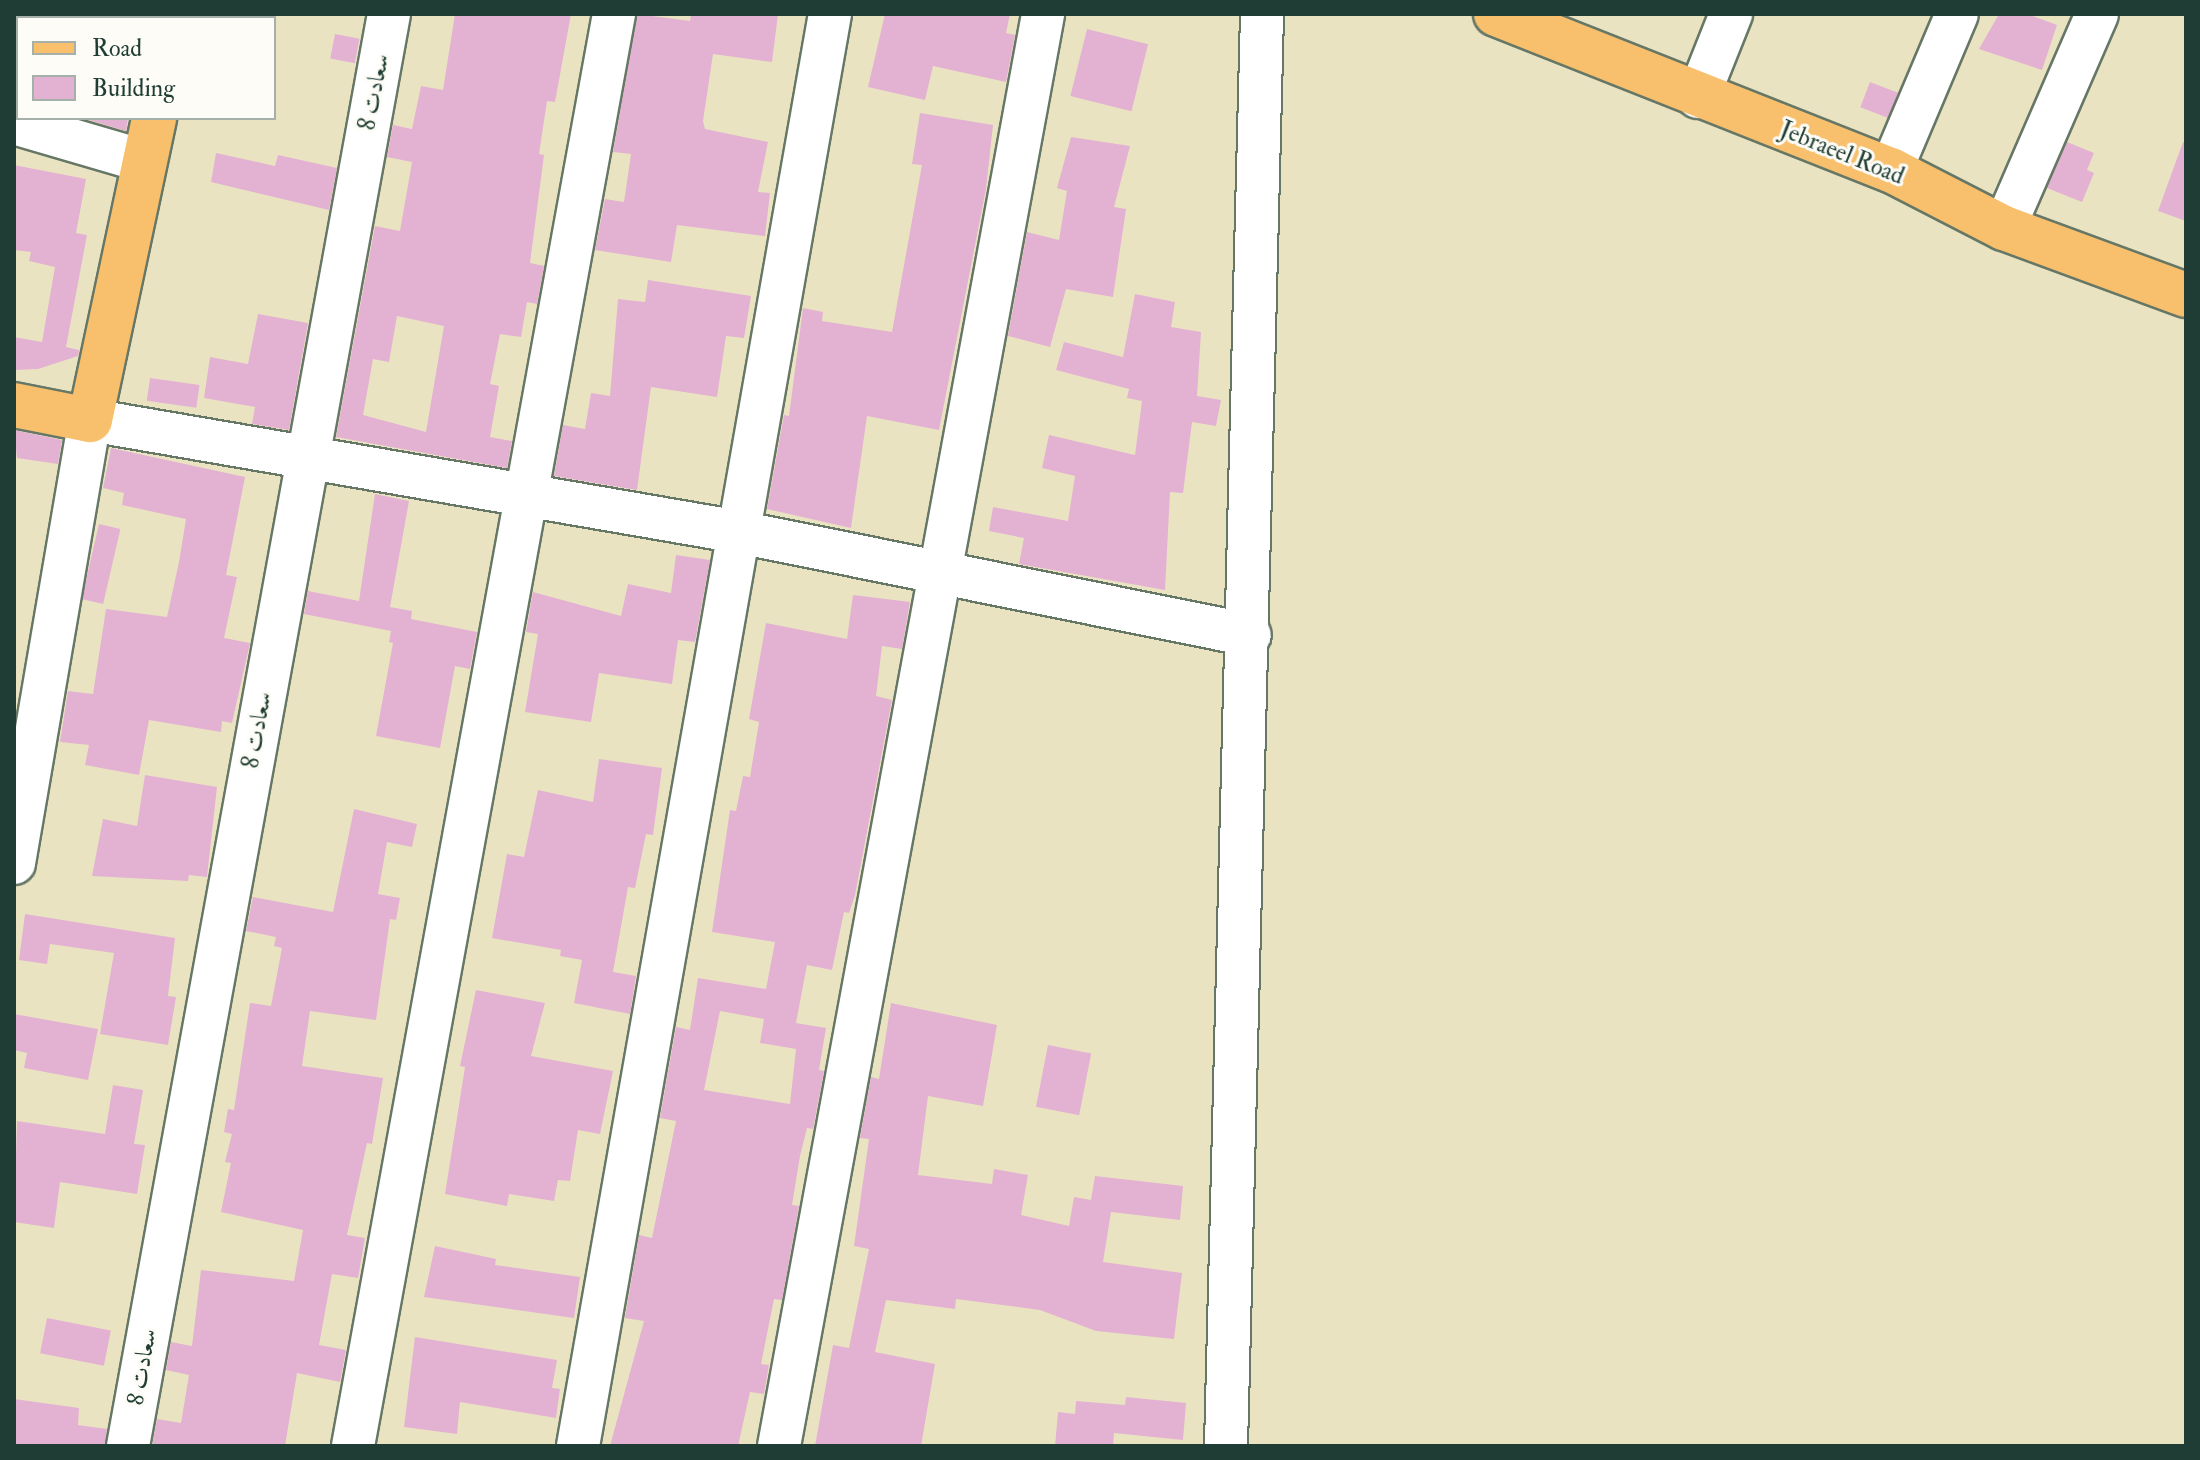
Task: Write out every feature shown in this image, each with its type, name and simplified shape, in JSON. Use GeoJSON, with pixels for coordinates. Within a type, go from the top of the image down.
{"type":"FeatureCollection","features":[{"type":"Feature","properties":{"kind":"main road","name":"Jebraeel Road"},"geometry":{"type":"LineString","coordinates":[[1501,15],[1698,97],[1891,170],[2004,228],[2186,295]]}},
{"type":"Feature","properties":{"kind":"main road"},"geometry":{"type":"LineString","coordinates":[[14,405],[90,420],[154,120]]}},
{"type":"Feature","properties":{"kind":"street","name":"سعادت 8"},"geometry":{"type":"LineString","coordinates":[[128,1446],[389,14]]}},
{"type":"Feature","properties":{"kind":"street"},"geometry":{"type":"LineString","coordinates":[[353,1446],[614,14]]}},
{"type":"Feature","properties":{"kind":"street"},"geometry":{"type":"LineString","coordinates":[[578,1446],[830,14]]}},
{"type":"Feature","properties":{"kind":"street"},"geometry":{"type":"LineString","coordinates":[[779,1446],[1043,14]]}},
{"type":"Feature","properties":{"kind":"street"},"geometry":{"type":"LineString","coordinates":[[1226,1446],[1250,635],[1262,14]]}},
{"type":"Feature","properties":{"kind":"street"},"geometry":{"type":"LineString","coordinates":[[1698,97],[1731,14]]}},
{"type":"Feature","properties":{"kind":"street"},"geometry":{"type":"LineString","coordinates":[[1891,170],[1957,14]]}},
{"type":"Feature","properties":{"kind":"street"},"geometry":{"type":"LineString","coordinates":[[2004,228],[2097,14]]}},
{"type":"Feature","properties":{"kind":"street"},"geometry":{"type":"LineString","coordinates":[[14,123],[144,161]]}},
{"type":"Feature","properties":{"kind":"street"},"geometry":{"type":"LineString","coordinates":[[14,863],[90,420],[739,532],[1250,635]]}},
{"type":"Feature","properties":{"kind":"building"},"geometry":{"type":"Polygon","coordinates":[[[455,14],[571,14],[555,102],[547,101],[539,154],[544,155],[530,263],[544,266],[537,304],[527,302],[521,337],[500,334],[490,384],[499,386],[490,437],[512,441],[507,468],[336,437],[375,226],[400,231],[412,162],[387,157],[393,125],[412,129],[421,86],[443,90],[455,14]],[[397,316],[389,362],[373,359],[363,415],[426,432],[444,326],[397,316]]]}},
{"type":"Feature","properties":{"kind":"building"},"geometry":{"type":"Polygon","coordinates":[[[637,14],[690,21],[691,14],[778,14],[772,62],[713,54],[703,121],[705,129],[768,142],[758,192],[770,193],[765,236],[677,225],[671,262],[595,250],[605,199],[624,202],[631,154],[613,152],[637,14]]]}},
{"type":"Feature","properties":{"kind":"building"},"geometry":{"type":"Polygon","coordinates":[[[885,14],[1010,14],[1006,33],[1015,35],[1006,82],[933,66],[925,100],[868,87],[885,14]]]}},
{"type":"Feature","properties":{"kind":"building"},"geometry":{"type":"Polygon","coordinates":[[[1999,14],[2027,14],[2057,25],[2042,70],[1979,49],[1999,14]]]}},
{"type":"Feature","properties":{"kind":"building"},"geometry":{"type":"Polygon","coordinates":[[[1087,29],[1148,44],[1131,111],[1070,96],[1087,29]]]}},
{"type":"Feature","properties":{"kind":"building"},"geometry":{"type":"Polygon","coordinates":[[[335,34],[360,39],[355,63],[330,59],[335,34]]]}},
{"type":"Feature","properties":{"kind":"building"},"geometry":{"type":"Polygon","coordinates":[[[1870,82],[1898,93],[1888,118],[1860,107],[1870,82]]]}},
{"type":"Feature","properties":{"kind":"building"},"geometry":{"type":"Polygon","coordinates":[[[920,113],[993,125],[986,189],[939,430],[867,416],[851,528],[767,509],[784,415],[789,416],[803,308],[823,312],[822,321],[892,332],[922,165],[912,164],[920,113]]]}},
{"type":"Feature","properties":{"kind":"building"},"geometry":{"type":"Polygon","coordinates":[[[89,120],[128,120],[126,131],[89,120]]]}},
{"type":"Feature","properties":{"kind":"building"},"geometry":{"type":"Polygon","coordinates":[[[1071,137],[1130,146],[1114,207],[1126,209],[1113,297],[1066,289],[1050,347],[1008,336],[1027,232],[1059,240],[1067,191],[1057,188],[1071,137]]]}},
{"type":"Feature","properties":{"kind":"building"},"geometry":{"type":"Polygon","coordinates":[[[2067,142],[2094,153],[2087,170],[2094,173],[2082,202],[2047,188],[2067,142]]]}},
{"type":"Feature","properties":{"kind":"building"},"geometry":{"type":"Polygon","coordinates":[[[2183,142],[2186,143],[2186,221],[2158,211],[2183,142]]]}},
{"type":"Feature","properties":{"kind":"building"},"geometry":{"type":"Polygon","coordinates":[[[216,153],[275,166],[278,155],[337,168],[329,210],[211,182],[216,153]]]}},
{"type":"Feature","properties":{"kind":"building"},"geometry":{"type":"Polygon","coordinates":[[[14,165],[86,179],[76,233],[87,235],[66,347],[79,350],[78,356],[38,369],[14,370],[14,337],[42,342],[55,267],[29,261],[31,252],[14,250],[14,165]]]}},
{"type":"Feature","properties":{"kind":"building"},"geometry":{"type":"Polygon","coordinates":[[[648,280],[751,296],[744,338],[726,336],[717,397],[651,387],[637,490],[554,476],[563,425],[585,429],[591,393],[610,396],[618,299],[645,302],[648,280]]]}},
{"type":"Feature","properties":{"kind":"building"},"geometry":{"type":"Polygon","coordinates":[[[1135,294],[1175,302],[1171,327],[1201,332],[1197,396],[1221,400],[1216,426],[1192,422],[1183,493],[1170,492],[1165,590],[1019,564],[1024,538],[989,531],[993,507],[1068,521],[1075,476],[1042,468],[1049,435],[1135,455],[1142,401],[1127,398],[1129,389],[1056,370],[1064,342],[1123,357],[1135,294]]]}},
{"type":"Feature","properties":{"kind":"building"},"geometry":{"type":"Polygon","coordinates":[[[258,314],[308,323],[289,430],[252,424],[255,407],[204,398],[210,357],[248,364],[258,314]]]}},
{"type":"Feature","properties":{"kind":"building"},"geometry":{"type":"Polygon","coordinates":[[[150,378],[200,385],[196,408],[147,401],[150,378]]]}},
{"type":"Feature","properties":{"kind":"building"},"geometry":{"type":"Polygon","coordinates":[[[14,430],[62,440],[58,464],[17,458],[14,430]]]}},
{"type":"Feature","properties":{"kind":"building"},"geometry":{"type":"Polygon","coordinates":[[[111,448],[245,477],[226,575],[237,577],[224,638],[250,643],[232,723],[222,721],[221,732],[149,720],[139,775],[85,765],[89,745],[60,742],[68,691],[93,694],[106,609],[167,617],[179,562],[186,519],[122,505],[124,493],[103,488],[111,448]]]}},
{"type":"Feature","properties":{"kind":"building"},"geometry":{"type":"Polygon","coordinates":[[[375,494],[409,501],[390,607],[412,611],[411,619],[477,632],[470,669],[455,666],[440,748],[376,736],[393,643],[389,642],[391,631],[304,614],[308,591],[359,601],[375,494]]]}},
{"type":"Feature","properties":{"kind":"building"},"geometry":{"type":"Polygon","coordinates":[[[99,524],[120,529],[103,604],[82,599],[99,524]]]}},
{"type":"Feature","properties":{"kind":"building"},"geometry":{"type":"Polygon","coordinates":[[[676,555],[710,560],[695,642],[678,640],[672,684],[599,673],[591,722],[525,712],[538,634],[526,632],[533,592],[621,616],[628,584],[671,593],[676,555]]]}},
{"type":"Feature","properties":{"kind":"building"},"geometry":{"type":"Polygon","coordinates":[[[853,595],[910,602],[902,649],[882,646],[876,696],[892,700],[855,895],[849,913],[844,912],[832,970],[807,965],[796,1023],[826,1028],[819,1070],[824,1071],[813,1129],[807,1128],[800,1156],[792,1205],[799,1206],[782,1300],[774,1299],[761,1364],[769,1365],[764,1394],[750,1392],[738,1446],[610,1446],[644,1321],[625,1318],[639,1235],[652,1238],[676,1121],[660,1118],[676,1027],[690,1030],[698,978],[766,989],[775,942],[712,932],[730,810],[736,811],[743,776],[750,777],[759,722],[749,719],[766,623],[847,639],[853,595]],[[720,1011],[704,1090],[790,1104],[796,1049],[760,1043],[764,1019],[720,1011]]]}},
{"type":"Feature","properties":{"kind":"building"},"geometry":{"type":"Polygon","coordinates":[[[599,759],[662,768],[653,835],[646,834],[635,888],[628,887],[613,972],[636,976],[630,1014],[574,1003],[582,960],[560,956],[561,950],[492,938],[507,854],[524,857],[538,790],[593,802],[599,759]]]}},
{"type":"Feature","properties":{"kind":"building"},"geometry":{"type":"Polygon","coordinates":[[[145,775],[217,787],[207,877],[189,875],[188,881],[92,876],[103,819],[137,826],[145,775]]]}},
{"type":"Feature","properties":{"kind":"building"},"geometry":{"type":"Polygon","coordinates":[[[354,809],[417,824],[412,847],[387,842],[378,894],[400,898],[396,920],[390,919],[376,1020],[310,1011],[302,1066],[383,1078],[372,1144],[367,1143],[347,1235],[365,1238],[358,1278],[332,1274],[319,1345],[346,1350],[340,1382],[297,1373],[285,1446],[152,1446],[157,1419],[181,1423],[189,1375],[166,1370],[171,1342],[192,1346],[201,1270],[294,1281],[303,1230],[221,1212],[231,1163],[225,1162],[232,1134],[224,1132],[228,1109],[234,1110],[250,1003],[271,1006],[282,948],[274,946],[276,937],[246,931],[253,897],[333,912],[354,809]]]}},
{"type":"Feature","properties":{"kind":"building"},"geometry":{"type":"Polygon","coordinates":[[[25,914],[175,938],[168,996],[176,997],[168,1045],[100,1034],[114,953],[50,944],[47,964],[19,960],[25,914]]]}},
{"type":"Feature","properties":{"kind":"building"},"geometry":{"type":"Polygon","coordinates":[[[476,990],[545,1003],[531,1056],[613,1071],[600,1134],[578,1130],[570,1181],[558,1180],[554,1201],[509,1194],[507,1206],[445,1194],[465,1067],[460,1066],[476,990]]]}},
{"type":"Feature","properties":{"kind":"building"},"geometry":{"type":"Polygon","coordinates":[[[891,1003],[997,1025],[983,1106],[928,1096],[918,1175],[992,1184],[994,1169],[1028,1175],[1021,1215],[1069,1226],[1074,1197],[1091,1200],[1095,1176],[1183,1186],[1180,1220],[1111,1212],[1103,1262],[1182,1273],[1174,1339],[1096,1331],[1040,1310],[956,1299],[955,1309],[886,1300],[875,1352],[935,1364],[921,1446],[815,1446],[833,1345],[849,1348],[869,1249],[854,1246],[869,1139],[860,1138],[871,1077],[879,1079],[891,1003]]]}},
{"type":"Feature","properties":{"kind":"building"},"geometry":{"type":"Polygon","coordinates":[[[14,1014],[98,1029],[88,1080],[24,1068],[27,1053],[14,1050],[14,1014]]]}},
{"type":"Feature","properties":{"kind":"building"},"geometry":{"type":"Polygon","coordinates":[[[1048,1045],[1091,1053],[1079,1115],[1036,1107],[1048,1045]]]}},
{"type":"Feature","properties":{"kind":"building"},"geometry":{"type":"Polygon","coordinates":[[[113,1085],[143,1090],[134,1144],[145,1145],[137,1194],[60,1182],[54,1228],[14,1222],[17,1121],[105,1134],[113,1085]]]}},
{"type":"Feature","properties":{"kind":"building"},"geometry":{"type":"Polygon","coordinates":[[[435,1246],[496,1259],[495,1265],[580,1277],[574,1318],[424,1297],[435,1246]]]}},
{"type":"Feature","properties":{"kind":"building"},"geometry":{"type":"Polygon","coordinates":[[[47,1318],[111,1330],[104,1366],[40,1353],[47,1318]]]}},
{"type":"Feature","properties":{"kind":"building"},"geometry":{"type":"Polygon","coordinates":[[[415,1337],[557,1360],[552,1388],[560,1389],[556,1418],[460,1402],[457,1434],[404,1427],[415,1337]]]}},
{"type":"Feature","properties":{"kind":"building"},"geometry":{"type":"Polygon","coordinates":[[[1126,1397],[1186,1403],[1183,1440],[1114,1433],[1113,1446],[1055,1446],[1058,1412],[1075,1414],[1076,1401],[1125,1405],[1126,1397]]]}},
{"type":"Feature","properties":{"kind":"building"},"geometry":{"type":"Polygon","coordinates":[[[14,1399],[79,1408],[78,1425],[107,1429],[105,1446],[14,1446],[14,1399]]]}}]}
